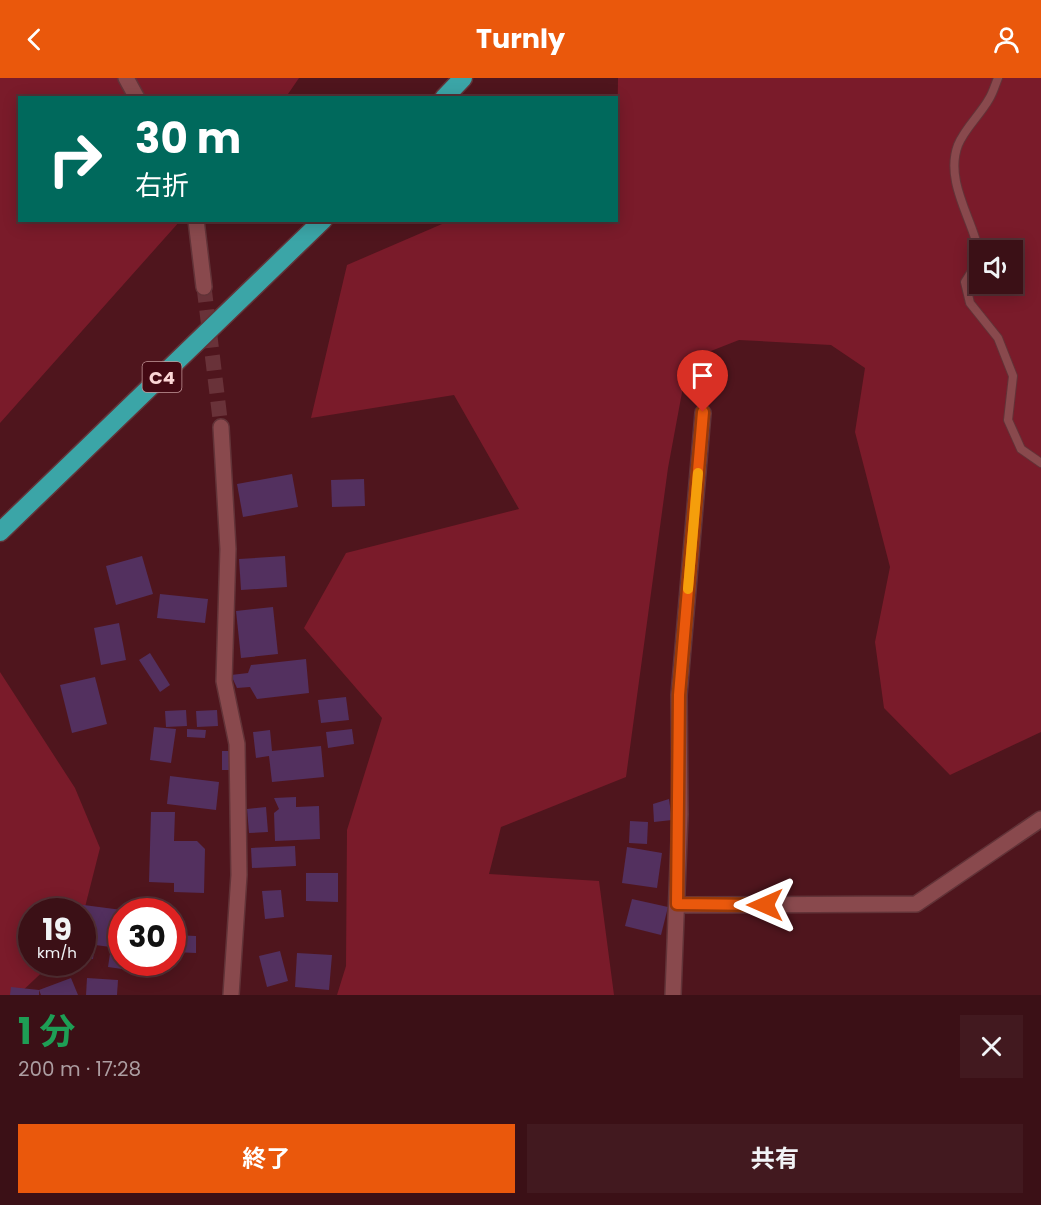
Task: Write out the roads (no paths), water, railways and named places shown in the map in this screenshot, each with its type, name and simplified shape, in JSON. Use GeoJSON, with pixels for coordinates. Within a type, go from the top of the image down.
{"type":"FeatureCollection","features":[{"type":"Feature","properties":{"kind":"highway"},"geometry":{"type":"LineString","coordinates":[[446,96],[463,78]]}},
{"type":"Feature","properties":{"kind":"highway","name":"C4"},"geometry":{"type":"LineString","coordinates":[[0,532],[321,222]]}},
{"type":"Feature","properties":{"kind":"street"},"geometry":{"type":"LineString","coordinates":[[126,78],[136,96]]}},
{"type":"Feature","properties":{"kind":"street"},"geometry":{"type":"LineString","coordinates":[[196,222],[204,287]]}},
{"type":"Feature","properties":{"kind":"street"},"geometry":{"type":"LineString","coordinates":[[673,995],[677,904],[679,695],[703,412]]}},
{"type":"Feature","properties":{"kind":"street"},"geometry":{"type":"LineString","coordinates":[[221,427],[228,549],[224,681],[237,744],[239,875],[231,995]]}},
{"type":"Feature","properties":{"kind":"street"},"geometry":{"type":"LineString","coordinates":[[677,904],[916,904],[1041,819]]}},
{"type":"Feature","properties":{"kind":"lane"},"geometry":{"type":"LineString","coordinates":[[977,240],[958,193],[955,169],[958,146],[990,99],[998,78]]}},
{"type":"Feature","properties":{"kind":"lane"},"geometry":{"type":"LineString","coordinates":[[969,275],[965,282],[970,303],[998,338],[1013,376],[1008,420],[1021,449],[1041,463]]}},
{"type":"Feature","properties":{"kind":"tunnel"},"geometry":{"type":"LineString","coordinates":[[204,287],[221,427]]}}]}
